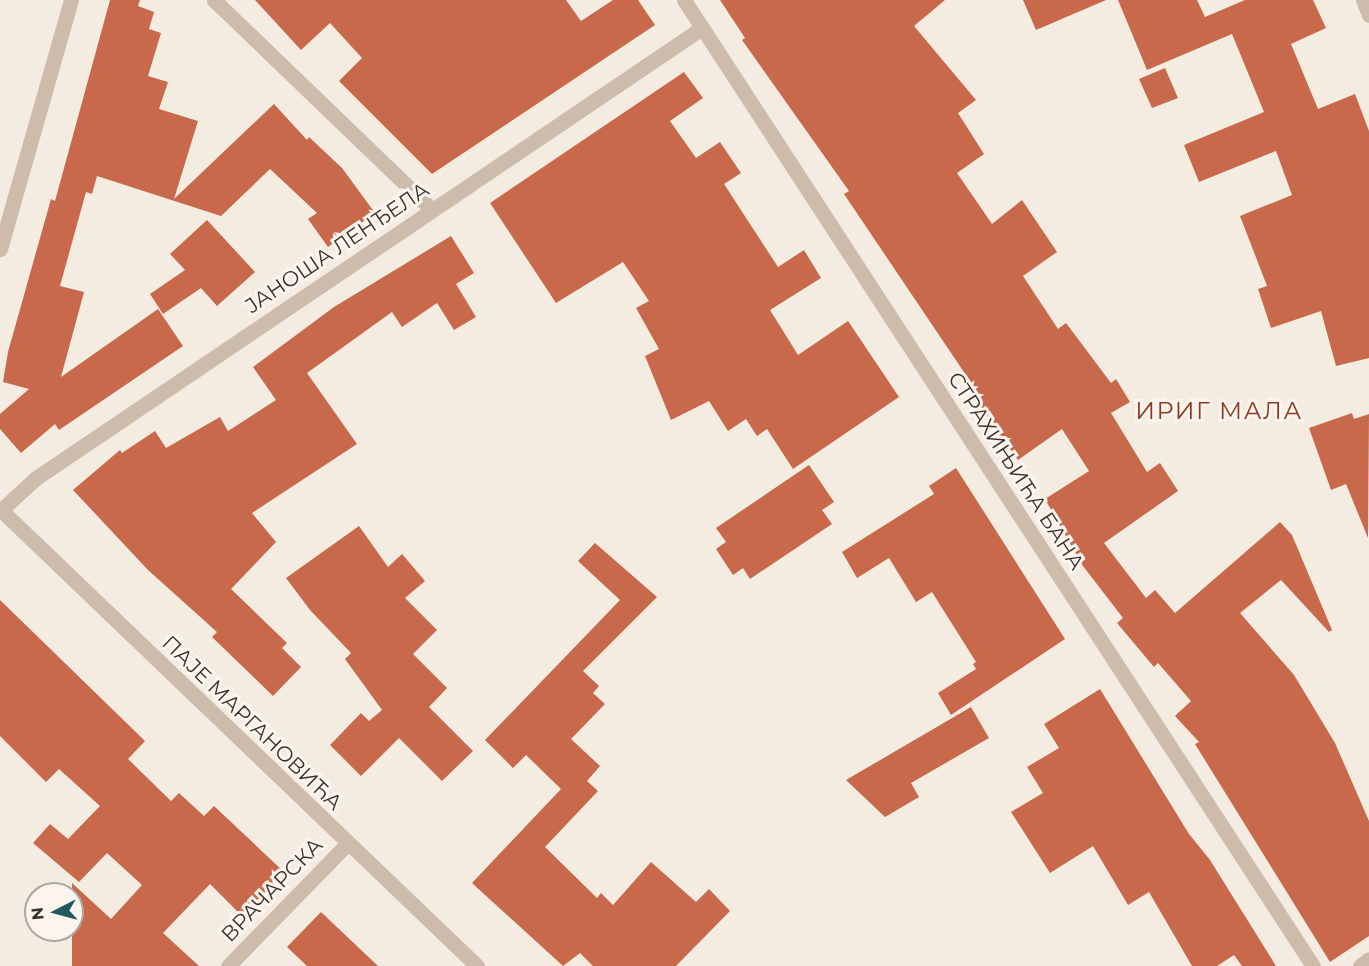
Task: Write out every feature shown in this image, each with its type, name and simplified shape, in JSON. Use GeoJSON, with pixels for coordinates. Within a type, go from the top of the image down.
{"type":"FeatureCollection","features":[{"type":"Feature","properties":{"kind":"street"},"geometry":{"type":"LineString","coordinates":[[0,249],[71,0]]}},
{"type":"Feature","properties":{"kind":"street"},"geometry":{"type":"LineString","coordinates":[[214,0],[432,210]]}},
{"type":"Feature","properties":{"kind":"street","name":"СТРАХИЊИЋА БАНА"},"geometry":{"type":"LineString","coordinates":[[684,0],[1313,966]]}},
{"type":"Feature","properties":{"kind":"street"},"geometry":{"type":"LineString","coordinates":[[1363,0],[1369,15]]}},
{"type":"Feature","properties":{"kind":"street","name":"ЈАНОША ЛЕНЂЕЛА"},"geometry":{"type":"LineString","coordinates":[[0,510],[36,478],[702,28]]}},
{"type":"Feature","properties":{"kind":"street","name":"ПАЈЕ МАРГАНОВИЋА"},"geometry":{"type":"LineString","coordinates":[[0,510],[477,966]]}},
{"type":"Feature","properties":{"kind":"street","name":"ВРАЧАРСКА"},"geometry":{"type":"LineString","coordinates":[[228,966],[347,844]]}},
{"type":"Feature","properties":{"kind":"street"},"geometry":{"type":"LineString","coordinates":[[1360,966],[1369,959]]}},
{"type":"Feature","properties":{"kind":"building"},"geometry":{"type":"Polygon","coordinates":[[[110,0],[140,0],[138,6],[154,12],[149,29],[161,33],[148,76],[168,82],[159,109],[198,121],[174,199],[274,104],[307,140],[309,137],[342,168],[375,213],[328,247],[308,219],[317,213],[270,169],[221,216],[97,176],[92,194],[86,192],[60,286],[84,292],[61,377],[158,309],[183,346],[59,430],[55,424],[21,453],[0,429],[0,414],[29,389],[3,382],[8,352],[51,199],[55,201],[110,0]]]}},
{"type":"Feature","properties":{"kind":"building"},"geometry":{"type":"Polygon","coordinates":[[[255,0],[566,0],[581,21],[613,0],[638,0],[655,25],[432,174],[339,81],[362,58],[330,23],[301,50],[255,0]]]}},
{"type":"Feature","properties":{"kind":"building"},"geometry":{"type":"Polygon","coordinates":[[[720,0],[945,0],[914,26],[976,100],[958,113],[984,154],[957,173],[992,224],[1022,200],[1057,252],[1023,276],[1058,329],[1066,323],[1111,383],[1116,379],[1130,402],[1111,413],[1147,472],[1160,463],[1178,491],[1104,543],[1146,598],[1155,590],[1175,613],[1280,522],[1292,535],[1332,630],[1329,632],[1281,580],[1240,613],[1294,675],[1335,743],[1369,821],[1369,936],[1330,962],[1195,744],[1199,742],[1175,716],[1191,701],[1158,663],[1154,667],[1117,623],[1123,618],[1083,566],[1045,499],[1089,471],[1062,429],[1018,460],[969,391],[974,387],[844,194],[849,191],[742,40],[745,38],[720,0]]]}},
{"type":"Feature","properties":{"kind":"building"},"geometry":{"type":"Polygon","coordinates":[[[1023,0],[1106,0],[1036,30],[1023,0]]]}},
{"type":"Feature","properties":{"kind":"building"},"geometry":{"type":"Polygon","coordinates":[[[1118,0],[1197,0],[1205,17],[1245,0],[1313,0],[1326,28],[1291,44],[1318,109],[1355,94],[1369,131],[1369,358],[1336,366],[1321,311],[1271,328],[1258,289],[1267,286],[1240,216],[1292,195],[1276,151],[1199,182],[1184,145],[1264,112],[1232,34],[1147,70],[1118,0]]]}},
{"type":"Feature","properties":{"kind":"building"},"geometry":{"type":"Polygon","coordinates":[[[1165,68],[1178,98],[1152,108],[1139,79],[1165,68]]]}},
{"type":"Feature","properties":{"kind":"building"},"geometry":{"type":"Polygon","coordinates":[[[684,72],[703,98],[670,121],[696,158],[720,142],[741,173],[724,184],[778,267],[804,250],[821,278],[770,310],[798,355],[848,321],[899,397],[793,469],[767,429],[757,436],[746,419],[728,431],[709,401],[671,420],[645,356],[659,349],[636,308],[649,301],[623,262],[556,303],[490,203],[684,72]]]}},
{"type":"Feature","properties":{"kind":"building"},"geometry":{"type":"Polygon","coordinates":[[[207,220],[255,272],[217,306],[201,288],[163,314],[150,294],[185,270],[170,254],[207,220]]]}},
{"type":"Feature","properties":{"kind":"building"},"geometry":{"type":"Polygon","coordinates":[[[451,236],[474,273],[456,284],[476,317],[454,330],[437,303],[402,327],[392,312],[307,373],[357,444],[252,513],[276,542],[231,589],[287,643],[282,648],[301,667],[273,696],[212,637],[217,632],[148,570],[73,490],[120,450],[122,453],[155,431],[166,448],[220,417],[228,431],[276,400],[253,367],[334,307],[451,236]]]}},
{"type":"Feature","properties":{"kind":"building"},"geometry":{"type":"Polygon","coordinates":[[[1352,413],[1354,419],[1369,414],[1368,538],[1346,484],[1331,490],[1309,428],[1352,413]]]}},
{"type":"Feature","properties":{"kind":"building"},"geometry":{"type":"Polygon","coordinates":[[[809,465],[834,502],[822,510],[832,524],[750,579],[743,568],[733,575],[716,549],[726,542],[716,528],[809,465]]]}},
{"type":"Feature","properties":{"kind":"building"},"geometry":{"type":"Polygon","coordinates":[[[956,468],[1065,639],[951,715],[938,693],[976,669],[973,664],[976,662],[932,592],[916,602],[889,558],[857,578],[842,552],[934,494],[929,486],[956,468]]]}},
{"type":"Feature","properties":{"kind":"building"},"geometry":{"type":"Polygon","coordinates":[[[359,526],[388,567],[402,554],[425,581],[405,598],[437,630],[413,654],[447,688],[429,707],[473,751],[442,781],[399,738],[361,776],[330,745],[361,713],[369,721],[382,710],[345,659],[351,653],[310,610],[286,578],[359,526]]]}},
{"type":"Feature","properties":{"kind":"building"},"geometry":{"type":"Polygon","coordinates":[[[595,543],[657,597],[583,671],[599,686],[593,693],[605,704],[571,739],[600,766],[587,781],[598,791],[545,847],[597,898],[601,893],[613,905],[651,862],[696,902],[709,889],[730,911],[676,966],[593,966],[580,953],[563,966],[472,883],[561,789],[526,755],[513,768],[485,740],[620,600],[578,561],[595,543]]]}},
{"type":"Feature","properties":{"kind":"building"},"geometry":{"type":"Polygon","coordinates":[[[0,600],[145,741],[128,759],[171,801],[179,793],[204,816],[214,806],[284,872],[242,916],[210,884],[163,933],[199,966],[72,966],[72,942],[84,942],[84,894],[111,919],[142,885],[107,853],[79,882],[33,843],[50,824],[68,839],[100,806],[59,769],[46,782],[0,736],[0,600]]]}},
{"type":"Feature","properties":{"kind":"building"},"geometry":{"type":"Polygon","coordinates":[[[1100,689],[1189,834],[1210,860],[1276,966],[1242,966],[1234,955],[1217,966],[1192,966],[1149,892],[1128,905],[1093,846],[1050,873],[1011,812],[1043,793],[1027,767],[1059,748],[1044,724],[1100,689]]]}},
{"type":"Feature","properties":{"kind":"building"},"geometry":{"type":"Polygon","coordinates":[[[971,707],[989,738],[911,783],[919,797],[885,817],[846,780],[971,707]]]}},
{"type":"Feature","properties":{"kind":"building"},"geometry":{"type":"Polygon","coordinates":[[[321,912],[378,966],[307,966],[287,947],[321,912]]]}},
{"type":"Feature","properties":{"kind":"district","name":"ИРИГ МАЛА"},"geometry":{"type":"Point","coordinates":[1219,411]}}]}
